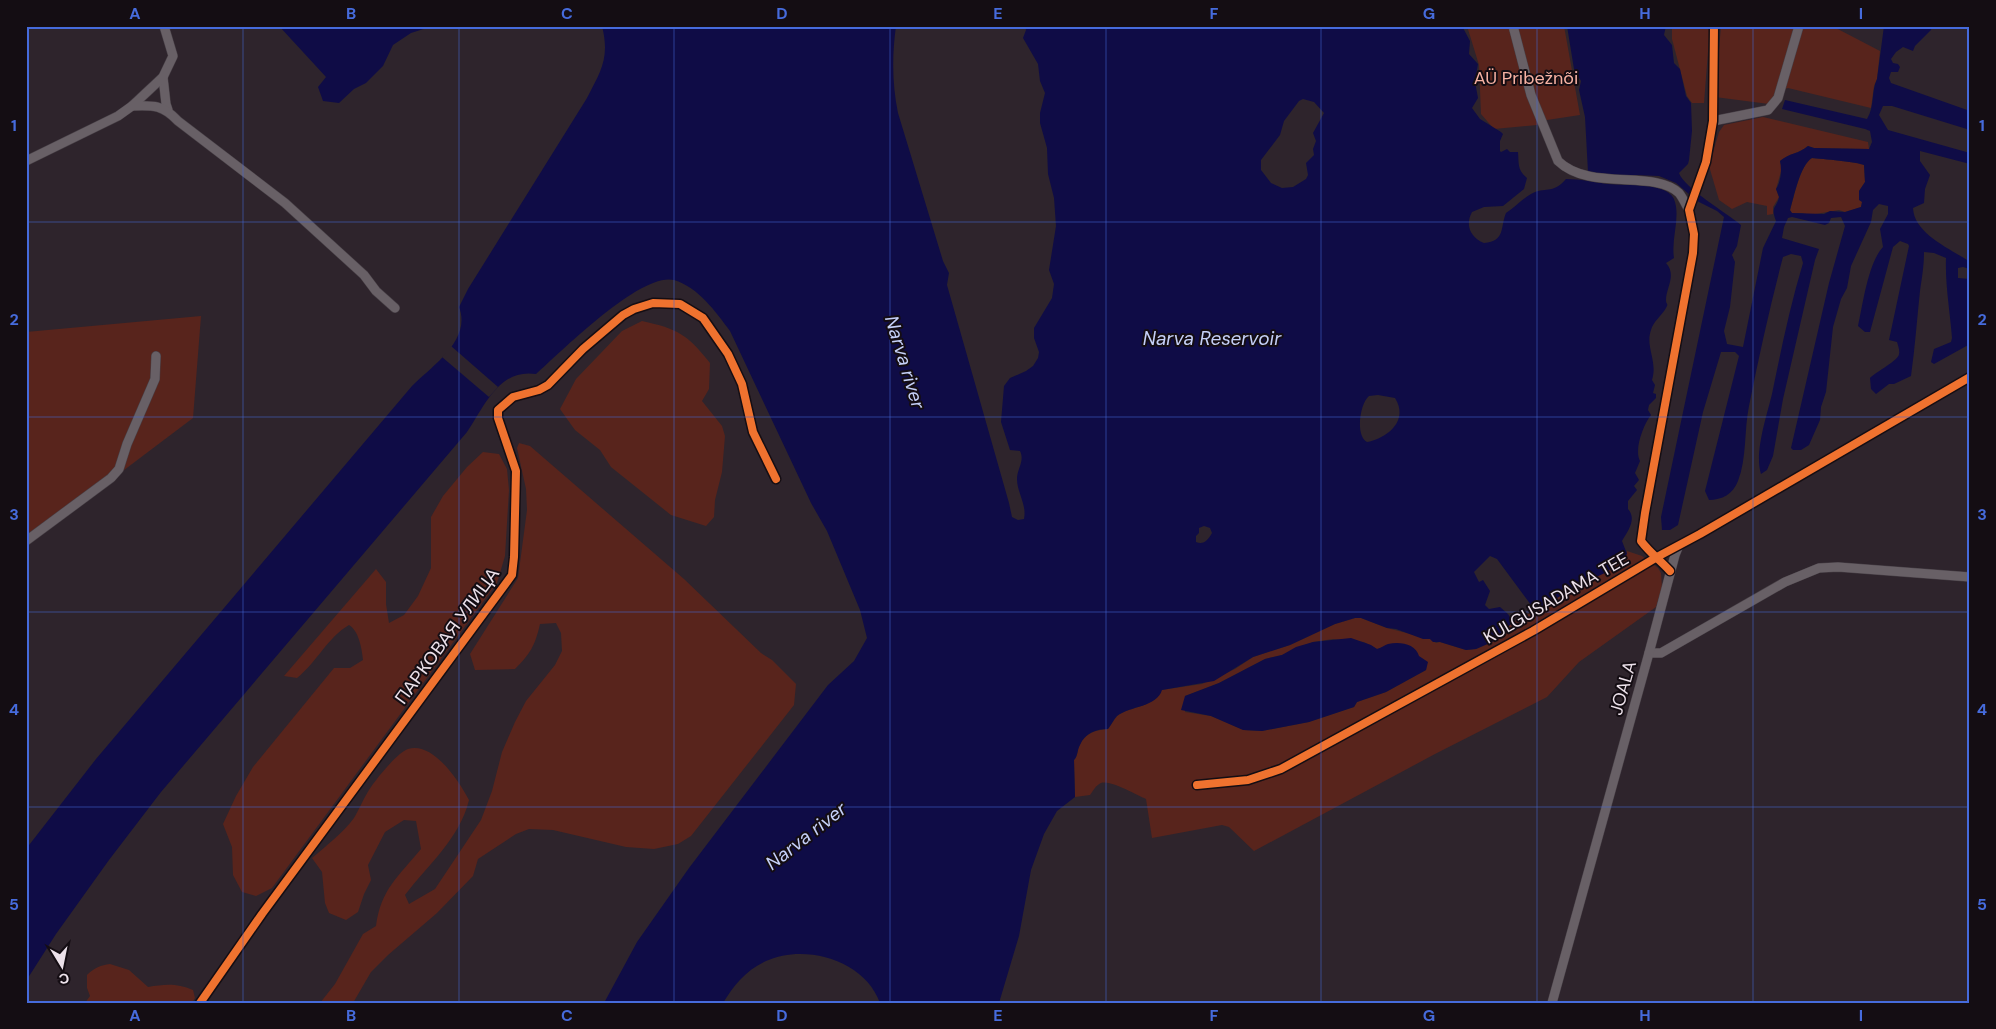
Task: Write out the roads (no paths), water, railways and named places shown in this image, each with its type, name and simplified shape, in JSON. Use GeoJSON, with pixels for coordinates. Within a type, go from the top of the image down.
{"type":"FeatureCollection","features":[{"type":"Feature","properties":{"kind":"street"},"geometry":{"type":"LineString","coordinates":[[26,161],[118,116],[132,106],[163,77],[173,56],[171,43],[164,26]]}},
{"type":"Feature","properties":{"kind":"street"},"geometry":{"type":"LineString","coordinates":[[1513,26],[1531,95],[1558,162],[1564,168],[1587,176],[1606,180],[1648,182],[1670,187],[1691,206]]}},
{"type":"Feature","properties":{"kind":"street"},"geometry":{"type":"LineString","coordinates":[[1670,571],[1657,557],[1649,552],[1642,541],[1645,513],[1693,253],[1694,234],[1691,206],[1706,162],[1713,120],[1714,26]]}},
{"type":"Feature","properties":{"kind":"street"},"geometry":{"type":"LineString","coordinates":[[1713,120],[1768,110],[1778,98],[1799,26]]}},
{"type":"Feature","properties":{"kind":"street"},"geometry":{"type":"LineString","coordinates":[[163,77],[168,110],[178,121],[285,203],[364,275],[376,291],[395,308]]}},
{"type":"Feature","properties":{"kind":"street"},"geometry":{"type":"LineString","coordinates":[[132,106],[154,106],[168,110]]}},
{"type":"Feature","properties":{"kind":"street","name":"ПАРКОВАЯ УЛИЦА"},"geometry":{"type":"LineString","coordinates":[[200,1003],[268,906],[512,575],[516,471],[498,418],[498,410],[506,402],[512,397],[539,390],[548,385],[583,349],[623,315],[652,303],[680,304],[703,318],[728,354],[742,384],[753,432],[776,479]]}},
{"type":"Feature","properties":{"kind":"street"},"geometry":{"type":"LineString","coordinates":[[26,541],[111,478],[119,469],[127,444],[155,379],[156,356]]}},
{"type":"Feature","properties":{"kind":"street","name":"KULGUSADAMA TEE"},"geometry":{"type":"LineString","coordinates":[[1197,785],[1248,780],[1281,769],[1533,631],[1657,557],[1970,377]]}},
{"type":"Feature","properties":{"kind":"street"},"geometry":{"type":"LineString","coordinates":[[1649,653],[1670,571],[1679,545]]}},
{"type":"Feature","properties":{"kind":"street","name":"JOALA"},"geometry":{"type":"LineString","coordinates":[[1552,1003],[1649,653],[1661,653],[1785,582],[1819,568],[1970,577]]}},
{"type":"Feature","properties":{"kind":"water"},"geometry":{"type":"Polygon","coordinates":[[[279,26],[433,26],[411,33],[393,45],[383,66],[366,83],[354,89],[339,103],[323,101],[318,87],[326,77],[279,26]]]}},
{"type":"Feature","properties":{"kind":"water","name":"Narva Reservoir"},"geometry":{"type":"Polygon","coordinates":[[[602,26],[896,26],[893,70],[898,113],[943,261],[949,273],[947,285],[1012,517],[1018,520],[1024,519],[1025,514],[1017,479],[1021,455],[1020,451],[1010,450],[1001,422],[1004,386],[1010,378],[1033,366],[1038,358],[1039,352],[1034,338],[1034,328],[1052,298],[1054,284],[1049,270],[1056,226],[1054,198],[1048,174],[1047,148],[1040,123],[1040,113],[1045,93],[1040,81],[1038,64],[1023,38],[1026,30],[1025,26],[1462,26],[1470,41],[1469,54],[1478,64],[1475,82],[1478,98],[1472,108],[1480,119],[1503,134],[1500,141],[1501,152],[1507,149],[1510,152],[1518,152],[1520,169],[1527,178],[1524,189],[1503,206],[1484,207],[1472,212],[1469,226],[1475,237],[1484,243],[1496,239],[1501,232],[1506,213],[1531,194],[1557,187],[1566,179],[1656,188],[1672,195],[1675,202],[1677,216],[1674,258],[1666,263],[1671,272],[1666,295],[1667,305],[1651,330],[1649,342],[1654,367],[1652,380],[1655,385],[1653,393],[1656,394],[1656,398],[1649,405],[1648,410],[1651,415],[1642,431],[1639,444],[1638,456],[1640,461],[1635,473],[1639,480],[1634,486],[1637,490],[1628,501],[1628,509],[1631,513],[1632,521],[1622,541],[1627,554],[1607,572],[1577,586],[1540,608],[1531,605],[1497,559],[1490,556],[1474,572],[1479,582],[1483,580],[1490,591],[1485,605],[1489,609],[1500,607],[1513,622],[1492,642],[1476,649],[1466,650],[1440,642],[1433,642],[1430,639],[1423,639],[1361,618],[1355,618],[1335,624],[1290,645],[1253,657],[1214,681],[1162,690],[1155,700],[1117,716],[1108,729],[1095,731],[1085,737],[1074,760],[1075,797],[1057,811],[1044,834],[1031,870],[1019,936],[999,1003],[880,1003],[872,988],[848,966],[832,959],[798,954],[781,956],[766,961],[752,969],[736,984],[723,1003],[604,1003],[637,942],[689,868],[828,685],[854,661],[867,638],[860,610],[827,531],[811,503],[730,331],[706,301],[691,288],[674,280],[659,281],[642,288],[622,300],[582,332],[536,374],[523,374],[512,377],[494,391],[467,432],[161,792],[56,934],[26,981],[26,849],[96,759],[412,386],[448,351],[460,330],[462,319],[459,307],[468,289],[587,98],[600,72],[604,56],[602,26]],[[1303,99],[1299,101],[1284,121],[1280,135],[1261,160],[1261,170],[1271,183],[1282,188],[1293,187],[1306,179],[1308,175],[1306,163],[1314,155],[1313,149],[1316,141],[1313,133],[1324,113],[1314,102],[1303,99]],[[1378,395],[1369,396],[1363,405],[1360,419],[1361,433],[1363,439],[1367,442],[1382,437],[1389,432],[1398,421],[1399,414],[1399,406],[1395,398],[1378,395]],[[1204,526],[1199,528],[1196,542],[1201,543],[1207,540],[1212,533],[1210,528],[1204,526]]]}},
{"type":"Feature","properties":{"kind":"water"},"geometry":{"type":"Polygon","coordinates":[[[1567,26],[1666,26],[1664,35],[1672,45],[1674,63],[1680,69],[1686,96],[1691,103],[1692,131],[1689,160],[1688,164],[1679,173],[1697,193],[1741,225],[1737,246],[1732,255],[1735,262],[1730,307],[1724,331],[1727,344],[1743,347],[1763,248],[1776,221],[1774,210],[1779,197],[1776,189],[1781,175],[1780,161],[1808,146],[1814,148],[1869,149],[1872,142],[1870,131],[1865,129],[1782,109],[1785,100],[1867,119],[1877,79],[1884,26],[1932,26],[1931,30],[1915,46],[1913,51],[1903,47],[1896,52],[1891,59],[1893,63],[1898,64],[1900,67],[1898,72],[1891,72],[1889,78],[1891,83],[1970,111],[1970,130],[1892,106],[1883,106],[1879,115],[1888,130],[1970,153],[1970,164],[1920,151],[1920,161],[1930,175],[1925,189],[1924,203],[1913,208],[1915,217],[1926,233],[1970,262],[1970,269],[1958,268],[1958,278],[1970,279],[1970,344],[1934,364],[1931,362],[1934,349],[1951,342],[1952,338],[1946,258],[1934,253],[1924,252],[1911,376],[1894,384],[1889,384],[1876,394],[1871,389],[1870,378],[1898,357],[1899,354],[1897,342],[1889,340],[1909,246],[1900,241],[1893,247],[1870,332],[1865,332],[1858,326],[1873,263],[1883,247],[1880,229],[1888,214],[1888,206],[1879,204],[1873,210],[1871,222],[1851,266],[1847,288],[1841,299],[1833,327],[1826,392],[1821,407],[1820,420],[1809,445],[1801,450],[1793,450],[1791,448],[1829,283],[1845,226],[1841,217],[1831,218],[1829,223],[1825,225],[1792,217],[1788,218],[1782,238],[1819,249],[1783,399],[1773,456],[1767,470],[1761,474],[1759,456],[1762,434],[1803,263],[1801,256],[1791,254],[1783,257],[1769,312],[1747,415],[1743,463],[1736,486],[1718,499],[1709,500],[1705,491],[1739,356],[1735,352],[1721,352],[1703,412],[1678,525],[1670,530],[1662,530],[1661,517],[1724,217],[1717,211],[1697,201],[1676,183],[1659,176],[1636,175],[1615,177],[1588,172],[1585,117],[1579,90],[1581,81],[1574,69],[1567,26]],[[1812,158],[1801,174],[1790,210],[1792,213],[1824,214],[1830,211],[1845,212],[1861,207],[1862,202],[1859,200],[1859,191],[1865,182],[1864,165],[1812,158]]]}},
{"type":"Feature","properties":{"kind":"water"},"geometry":{"type":"Polygon","coordinates":[[[1351,638],[1377,649],[1393,643],[1407,644],[1428,662],[1426,670],[1386,692],[1357,702],[1354,707],[1309,722],[1262,731],[1243,730],[1211,716],[1181,710],[1185,696],[1219,683],[1265,659],[1282,655],[1296,647],[1313,642],[1351,638]]]}},
{"type":"Feature","properties":{"kind":"park label","name":"AÜ Pribežnõi"},"geometry":{"type":"Point","coordinates":[1526,78]}},
{"type":"Feature","properties":{"kind":"water label","name":"Narva river"},"geometry":{"type":"Point","coordinates":[905,362]}},
{"type":"Feature","properties":{"kind":"water label","name":"Narva river"},"geometry":{"type":"Point","coordinates":[806,836]}}]}
